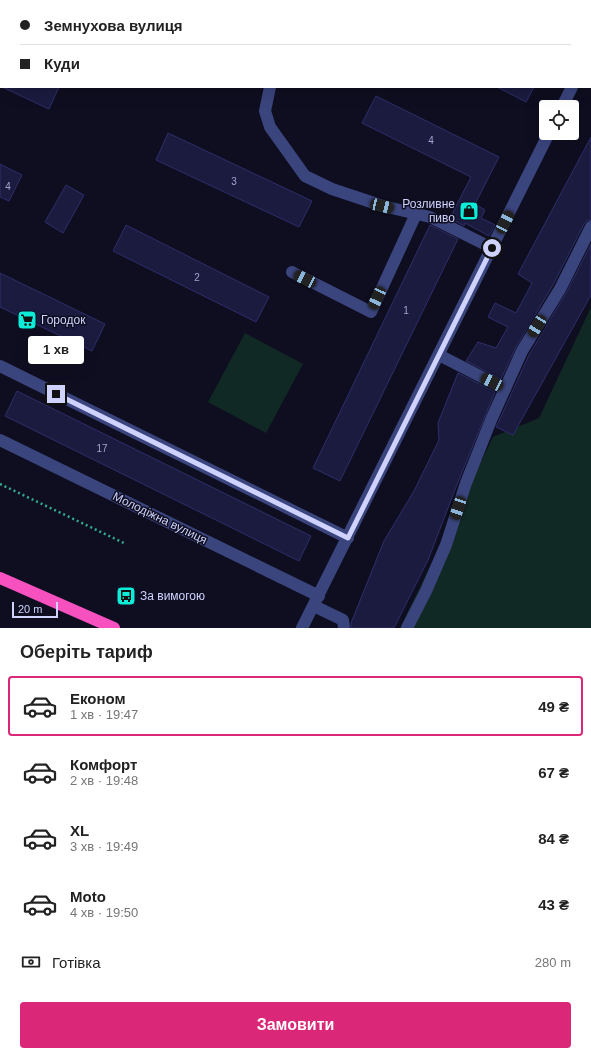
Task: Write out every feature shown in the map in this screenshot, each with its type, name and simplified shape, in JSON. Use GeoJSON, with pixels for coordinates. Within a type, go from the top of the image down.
{"type":"FeatureCollection","features":[{"type":"Feature","properties":{"kind":"highway"},"geometry":{"type":"LineString","coordinates":[[0,578],[114,628]]}},
{"type":"Feature","properties":{"kind":"street"},"geometry":{"type":"LineString","coordinates":[[270,88],[265,111],[270,126],[305,176],[339,192],[382,206],[430,217],[492,248]]}},
{"type":"Feature","properties":{"kind":"street"},"geometry":{"type":"LineString","coordinates":[[566,100],[572,88]]}},
{"type":"Feature","properties":{"kind":"street"},"geometry":{"type":"LineString","coordinates":[[302,628],[317,601],[546,140]]}},
{"type":"Feature","properties":{"kind":"street"},"geometry":{"type":"LineString","coordinates":[[292,272],[371,312],[416,214]]}},
{"type":"Feature","properties":{"kind":"street"},"geometry":{"type":"LineString","coordinates":[[407,628],[426,591],[446,545],[466,483],[491,420],[522,351],[560,289],[591,227]]}},
{"type":"Feature","properties":{"kind":"street"},"geometry":{"type":"LineString","coordinates":[[439,355],[505,389]]}},
{"type":"Feature","properties":{"kind":"street"},"geometry":{"type":"LineString","coordinates":[[0,366],[348,538]]}},
{"type":"Feature","properties":{"kind":"street","name":"Молодіжна вулиця"},"geometry":{"type":"LineString","coordinates":[[0,440],[317,601],[343,620],[344,628]]}},
{"type":"Feature","properties":{"kind":"path"},"geometry":{"type":"LineString","coordinates":[[0,484],[126,544]]}},
{"type":"Feature","properties":{"kind":"green space"},"geometry":{"type":"Polygon","coordinates":[[[591,307],[591,628],[400,628],[493,437],[539,418],[591,307]]]}},
{"type":"Feature","properties":{"kind":"green space"},"geometry":{"type":"Polygon","coordinates":[[[245,333],[303,364],[266,433],[208,402],[245,333]]]}},
{"type":"Feature","properties":{"kind":"building"},"geometry":{"type":"Polygon","coordinates":[[[4,88],[59,88],[49,109],[4,88]]]}},
{"type":"Feature","properties":{"kind":"building"},"geometry":{"type":"Polygon","coordinates":[[[499,88],[533,88],[526,102],[499,88]]]}},
{"type":"Feature","properties":{"kind":"building"},"geometry":{"type":"Polygon","coordinates":[[[376,96],[499,157],[475,204],[485,210],[481,218],[495,225],[489,236],[465,223],[464,226],[450,218],[471,177],[362,123],[376,96]]]}},
{"type":"Feature","properties":{"kind":"building"},"geometry":{"type":"Polygon","coordinates":[[[168,133],[312,201],[299,227],[156,160],[168,133]]]}},
{"type":"Feature","properties":{"kind":"building"},"geometry":{"type":"Polygon","coordinates":[[[591,137],[591,220],[584,224],[553,285],[516,347],[501,379],[466,361],[478,342],[496,348],[508,327],[488,317],[495,303],[516,313],[532,283],[518,274],[591,137]]]}},
{"type":"Feature","properties":{"kind":"building"},"geometry":{"type":"Polygon","coordinates":[[[0,164],[22,175],[9,201],[0,197],[0,164]]]}},
{"type":"Feature","properties":{"kind":"building"},"geometry":{"type":"Polygon","coordinates":[[[66,185],[84,195],[63,233],[45,222],[66,185]]]}},
{"type":"Feature","properties":{"kind":"building"},"geometry":{"type":"Polygon","coordinates":[[[126,225],[269,297],[256,322],[113,251],[126,225]]]}},
{"type":"Feature","properties":{"kind":"building"},"geometry":{"type":"Polygon","coordinates":[[[430,225],[458,239],[340,481],[313,468],[430,225]]]}},
{"type":"Feature","properties":{"kind":"building"},"geometry":{"type":"Polygon","coordinates":[[[591,244],[591,295],[513,435],[496,427],[529,355],[566,293],[591,244]]]}},
{"type":"Feature","properties":{"kind":"building"},"geometry":{"type":"Polygon","coordinates":[[[0,273],[105,324],[92,351],[0,307],[0,273]]]}},
{"type":"Feature","properties":{"kind":"building"},"geometry":{"type":"Polygon","coordinates":[[[458,373],[495,392],[428,560],[394,628],[351,628],[351,623],[384,541],[414,491],[439,440],[438,423],[458,373]]]}},
{"type":"Feature","properties":{"kind":"building"},"geometry":{"type":"Polygon","coordinates":[[[17,391],[311,536],[299,561],[5,416],[17,391]]]}},
{"type":"Feature","properties":{"kind":"place","name":"Розливне пиво"},"geometry":{"type":"Point","coordinates":[469,211]}},
{"type":"Feature","properties":{"kind":"place","name":"Городок"},"geometry":{"type":"Point","coordinates":[27,320]}},
{"type":"Feature","properties":{"kind":"place","name":"За вимогою"},"geometry":{"type":"Point","coordinates":[126,596]}},
{"type":"Feature","properties":{"kind":"route"},"geometry":{"type":"LineString","coordinates":[[56,394],[348,538],[492,248]]}}]}
